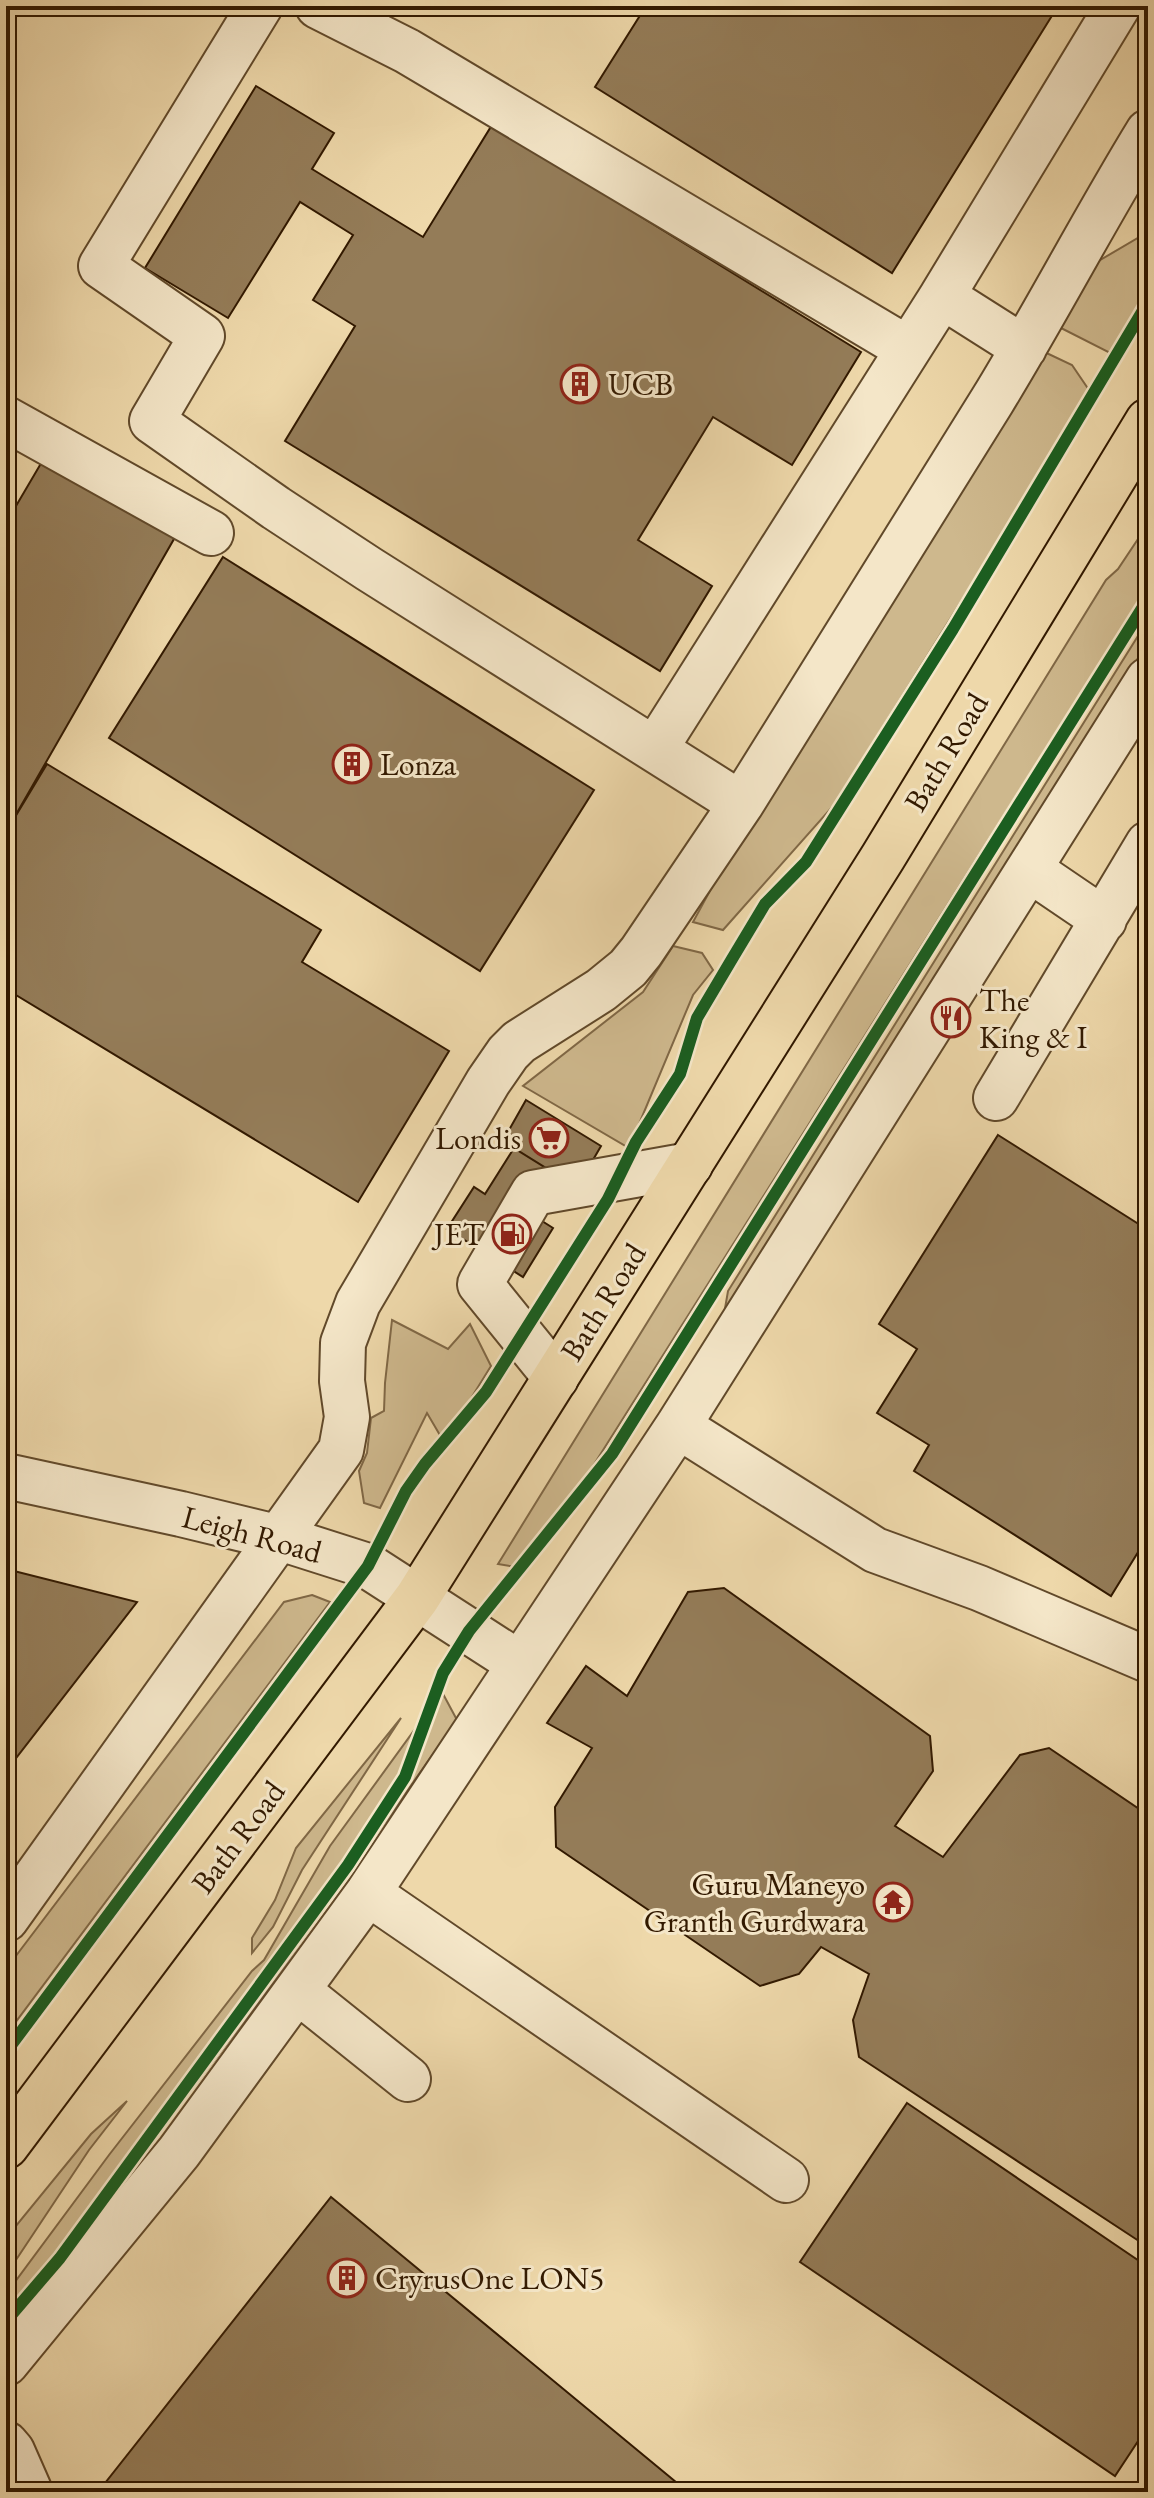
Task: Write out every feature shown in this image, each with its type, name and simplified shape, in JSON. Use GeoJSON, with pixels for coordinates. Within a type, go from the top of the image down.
{"type":"FeatureCollection","features":[{"type":"Feature","properties":{"kind":"main road","name":"Bath Road"},"geometry":{"type":"LineString","coordinates":[[6,2146],[417,1598],[883,857],[1148,421]]}},
{"type":"Feature","properties":{"kind":"street"},"geometry":{"type":"LineString","coordinates":[[260,6],[101,266],[202,336],[152,421],[356,560],[741,804]]}},
{"type":"Feature","properties":{"kind":"street"},"geometry":{"type":"LineString","coordinates":[[318,6],[407,51],[908,349]]}},
{"type":"Feature","properties":{"kind":"street"},"geometry":{"type":"LineString","coordinates":[[655,749],[942,296],[1118,6]]}},
{"type":"Feature","properties":{"kind":"street"},"geometry":{"type":"LineString","coordinates":[[6,1919],[341,1450],[347,1417],[342,1381],[343,1343],[358,1303],[488,1082],[519,1042],[593,996],[628,968],[655,932],[741,804],[1024,348],[1092,224],[1145,142]]}},
{"type":"Feature","properties":{"kind":"street"},"geometry":{"type":"LineString","coordinates":[[942,296],[1024,348]]}},
{"type":"Feature","properties":{"kind":"street"},"geometry":{"type":"LineString","coordinates":[[6,419],[211,533]]}},
{"type":"Feature","properties":{"kind":"street"},"geometry":{"type":"LineString","coordinates":[[6,2363],[179,2152],[368,1893],[678,1426],[1148,680]]}},
{"type":"Feature","properties":{"kind":"street"},"geometry":{"type":"LineString","coordinates":[[996,1098],[1148,844]]}},
{"type":"Feature","properties":{"kind":"street"},"geometry":{"type":"LineString","coordinates":[[1029,869],[1104,920]]}},
{"type":"Feature","properties":{"kind":"street"},"geometry":{"type":"LineString","coordinates":[[556,1378],[480,1284],[533,1193],[690,1165]]}},
{"type":"Feature","properties":{"kind":"street"},"geometry":{"type":"LineString","coordinates":[[678,1426],[875,1550],[979,1588],[1148,1660]]}},
{"type":"Feature","properties":{"kind":"street","name":"Leigh Road"},"geometry":{"type":"LineString","coordinates":[[6,1476],[280,1538],[368,1566],[520,1664]]}},
{"type":"Feature","properties":{"kind":"street"},"geometry":{"type":"LineString","coordinates":[[368,1893],[786,2180]]}},
{"type":"Feature","properties":{"kind":"street"},"geometry":{"type":"LineString","coordinates":[[298,1991],[408,2079]]}},
{"type":"Feature","properties":{"kind":"street"},"geometry":{"type":"LineString","coordinates":[[6,2444],[30,2492]]}},
{"type":"Feature","properties":{"kind":"shaded area"},"geometry":{"type":"Polygon","coordinates":[[[1148,232],[1148,294],[1116,356],[1059,327],[1090,266],[1148,232]]]}},
{"type":"Feature","properties":{"kind":"shaded area"},"geometry":{"type":"Polygon","coordinates":[[[1036,348],[1072,365],[1091,393],[834,805],[723,930],[693,922],[738,839],[1036,348]]]}},
{"type":"Feature","properties":{"kind":"shaded area"},"geometry":{"type":"Polygon","coordinates":[[[1148,524],[1148,587],[528,1569],[498,1564],[1106,580],[1118,569],[1148,524]]]}},
{"type":"Feature","properties":{"kind":"shaded area"},"geometry":{"type":"Polygon","coordinates":[[[1148,620],[1148,642],[755,1276],[723,1320],[728,1291],[1148,620]]]}},
{"type":"Feature","properties":{"kind":"shaded area"},"geometry":{"type":"Polygon","coordinates":[[[673,946],[702,953],[713,970],[693,995],[629,1148],[523,1086],[643,992],[673,946]]]}},
{"type":"Feature","properties":{"kind":"shaded area"},"geometry":{"type":"Polygon","coordinates":[[[392,1320],[448,1349],[470,1324],[491,1366],[444,1442],[427,1413],[380,1508],[364,1503],[359,1471],[367,1453],[371,1418],[384,1411],[392,1320]]]}},
{"type":"Feature","properties":{"kind":"shaded area"},"geometry":{"type":"Polygon","coordinates":[[[312,1595],[330,1602],[6,2035],[6,1969],[284,1602],[312,1595]]]}},
{"type":"Feature","properties":{"kind":"shaded area"},"geometry":{"type":"Polygon","coordinates":[[[442,1692],[457,1720],[258,2003],[6,2334],[6,2294],[109,2155],[252,1971],[264,1960],[330,1846],[442,1692]]]}},
{"type":"Feature","properties":{"kind":"shaded area"},"geometry":{"type":"Polygon","coordinates":[[[401,1718],[302,1870],[273,1927],[252,1953],[252,1938],[275,1900],[296,1848],[401,1718]]]}},
{"type":"Feature","properties":{"kind":"shaded area"},"geometry":{"type":"Polygon","coordinates":[[[127,2101],[89,2150],[6,2275],[6,2238],[91,2134],[127,2101]]]}},
{"type":"Feature","properties":{"kind":"building"},"geometry":{"type":"Polygon","coordinates":[[[646,6],[1058,6],[892,273],[595,87],[646,6]]]}},
{"type":"Feature","properties":{"kind":"building","name":"UCB"},"geometry":{"type":"Polygon","coordinates":[[[256,86],[334,133],[312,169],[423,237],[492,125],[861,352],[792,465],[713,417],[638,540],[712,586],[660,671],[285,441],[355,326],[313,300],[353,235],[300,202],[228,318],[145,268],[256,86]]]}},
{"type":"Feature","properties":{"kind":"building"},"geometry":{"type":"Polygon","coordinates":[[[50,448],[182,525],[6,832],[6,523],[50,448]]]}},
{"type":"Feature","properties":{"kind":"building","name":"Lonza"},"geometry":{"type":"Polygon","coordinates":[[[223,557],[594,790],[480,971],[109,738],[223,557]]]}},
{"type":"Feature","properties":{"kind":"building"},"geometry":{"type":"Polygon","coordinates":[[[47,764],[321,930],[302,962],[449,1051],[358,1202],[6,989],[6,832],[47,764]]]}},
{"type":"Feature","properties":{"kind":"building","name":"Londis"},"geometry":{"type":"Polygon","coordinates":[[[526,1100],[601,1146],[586,1172],[567,1181],[514,1148],[509,1130],[526,1100]]]}},
{"type":"Feature","properties":{"kind":"building"},"geometry":{"type":"Polygon","coordinates":[[[998,1135],[1148,1230],[1148,1536],[1111,1596],[914,1471],[929,1445],[877,1413],[917,1349],[879,1324],[998,1135]]]}},
{"type":"Feature","properties":{"kind":"building"},"geometry":{"type":"Polygon","coordinates":[[[514,1148],[567,1181],[542,1221],[553,1228],[523,1277],[447,1229],[474,1187],[485,1194],[514,1148]]]}},
{"type":"Feature","properties":{"kind":"building"},"geometry":{"type":"Polygon","coordinates":[[[6,1569],[137,1602],[6,1771],[6,1569]]]}},
{"type":"Feature","properties":{"kind":"building","name":"Guru Maneyo Granth Gurdwara"},"geometry":{"type":"Polygon","coordinates":[[[724,1588],[930,1736],[933,1771],[895,1826],[943,1857],[1020,1755],[1049,1748],[1148,1815],[1148,2247],[859,2057],[853,2020],[869,1974],[821,1947],[799,1974],[760,1986],[556,1847],[555,1807],[592,1748],[547,1723],[586,1666],[627,1696],[688,1592],[724,1588]]]}},
{"type":"Feature","properties":{"kind":"building"},"geometry":{"type":"Polygon","coordinates":[[[907,2103],[1148,2267],[1148,2426],[1115,2476],[800,2262],[907,2103]]]}},
{"type":"Feature","properties":{"kind":"building","name":"CryrusOne LON5"},"geometry":{"type":"Polygon","coordinates":[[[331,2197],[688,2492],[98,2492],[331,2197]]]}},
{"type":"Feature","properties":{"kind":"cycle path"},"geometry":{"type":"LineString","coordinates":[[6,2052],[368,1566],[406,1491],[425,1464],[486,1392],[608,1199],[636,1142],[680,1074],[697,1018],[765,904],[806,862],[953,629],[1148,302]]}},
{"type":"Feature","properties":{"kind":"cycle path"},"geometry":{"type":"LineString","coordinates":[[6,2321],[60,2258],[348,1865],[405,1777],[443,1673],[469,1631],[612,1454],[1148,599]]}},
{"type":"Feature","properties":{"kind":"place","name":"UCB"},"geometry":{"type":"Point","coordinates":[580,384]}},
{"type":"Feature","properties":{"kind":"place","name":"Lonza"},"geometry":{"type":"Point","coordinates":[352,764]}},
{"type":"Feature","properties":{"kind":"place","name":"The King & I"},"geometry":{"type":"Point","coordinates":[951,1018]}},
{"type":"Feature","properties":{"kind":"place","name":"Londis"},"geometry":{"type":"Point","coordinates":[549,1138]}},
{"type":"Feature","properties":{"kind":"place","name":"JET"},"geometry":{"type":"Point","coordinates":[512,1234]}},
{"type":"Feature","properties":{"kind":"place","name":"Guru Maneyo Granth Gurdwara"},"geometry":{"type":"Point","coordinates":[893,1902]}},
{"type":"Feature","properties":{"kind":"place","name":"CryrusOne LON5"},"geometry":{"type":"Point","coordinates":[347,2278]}}]}
